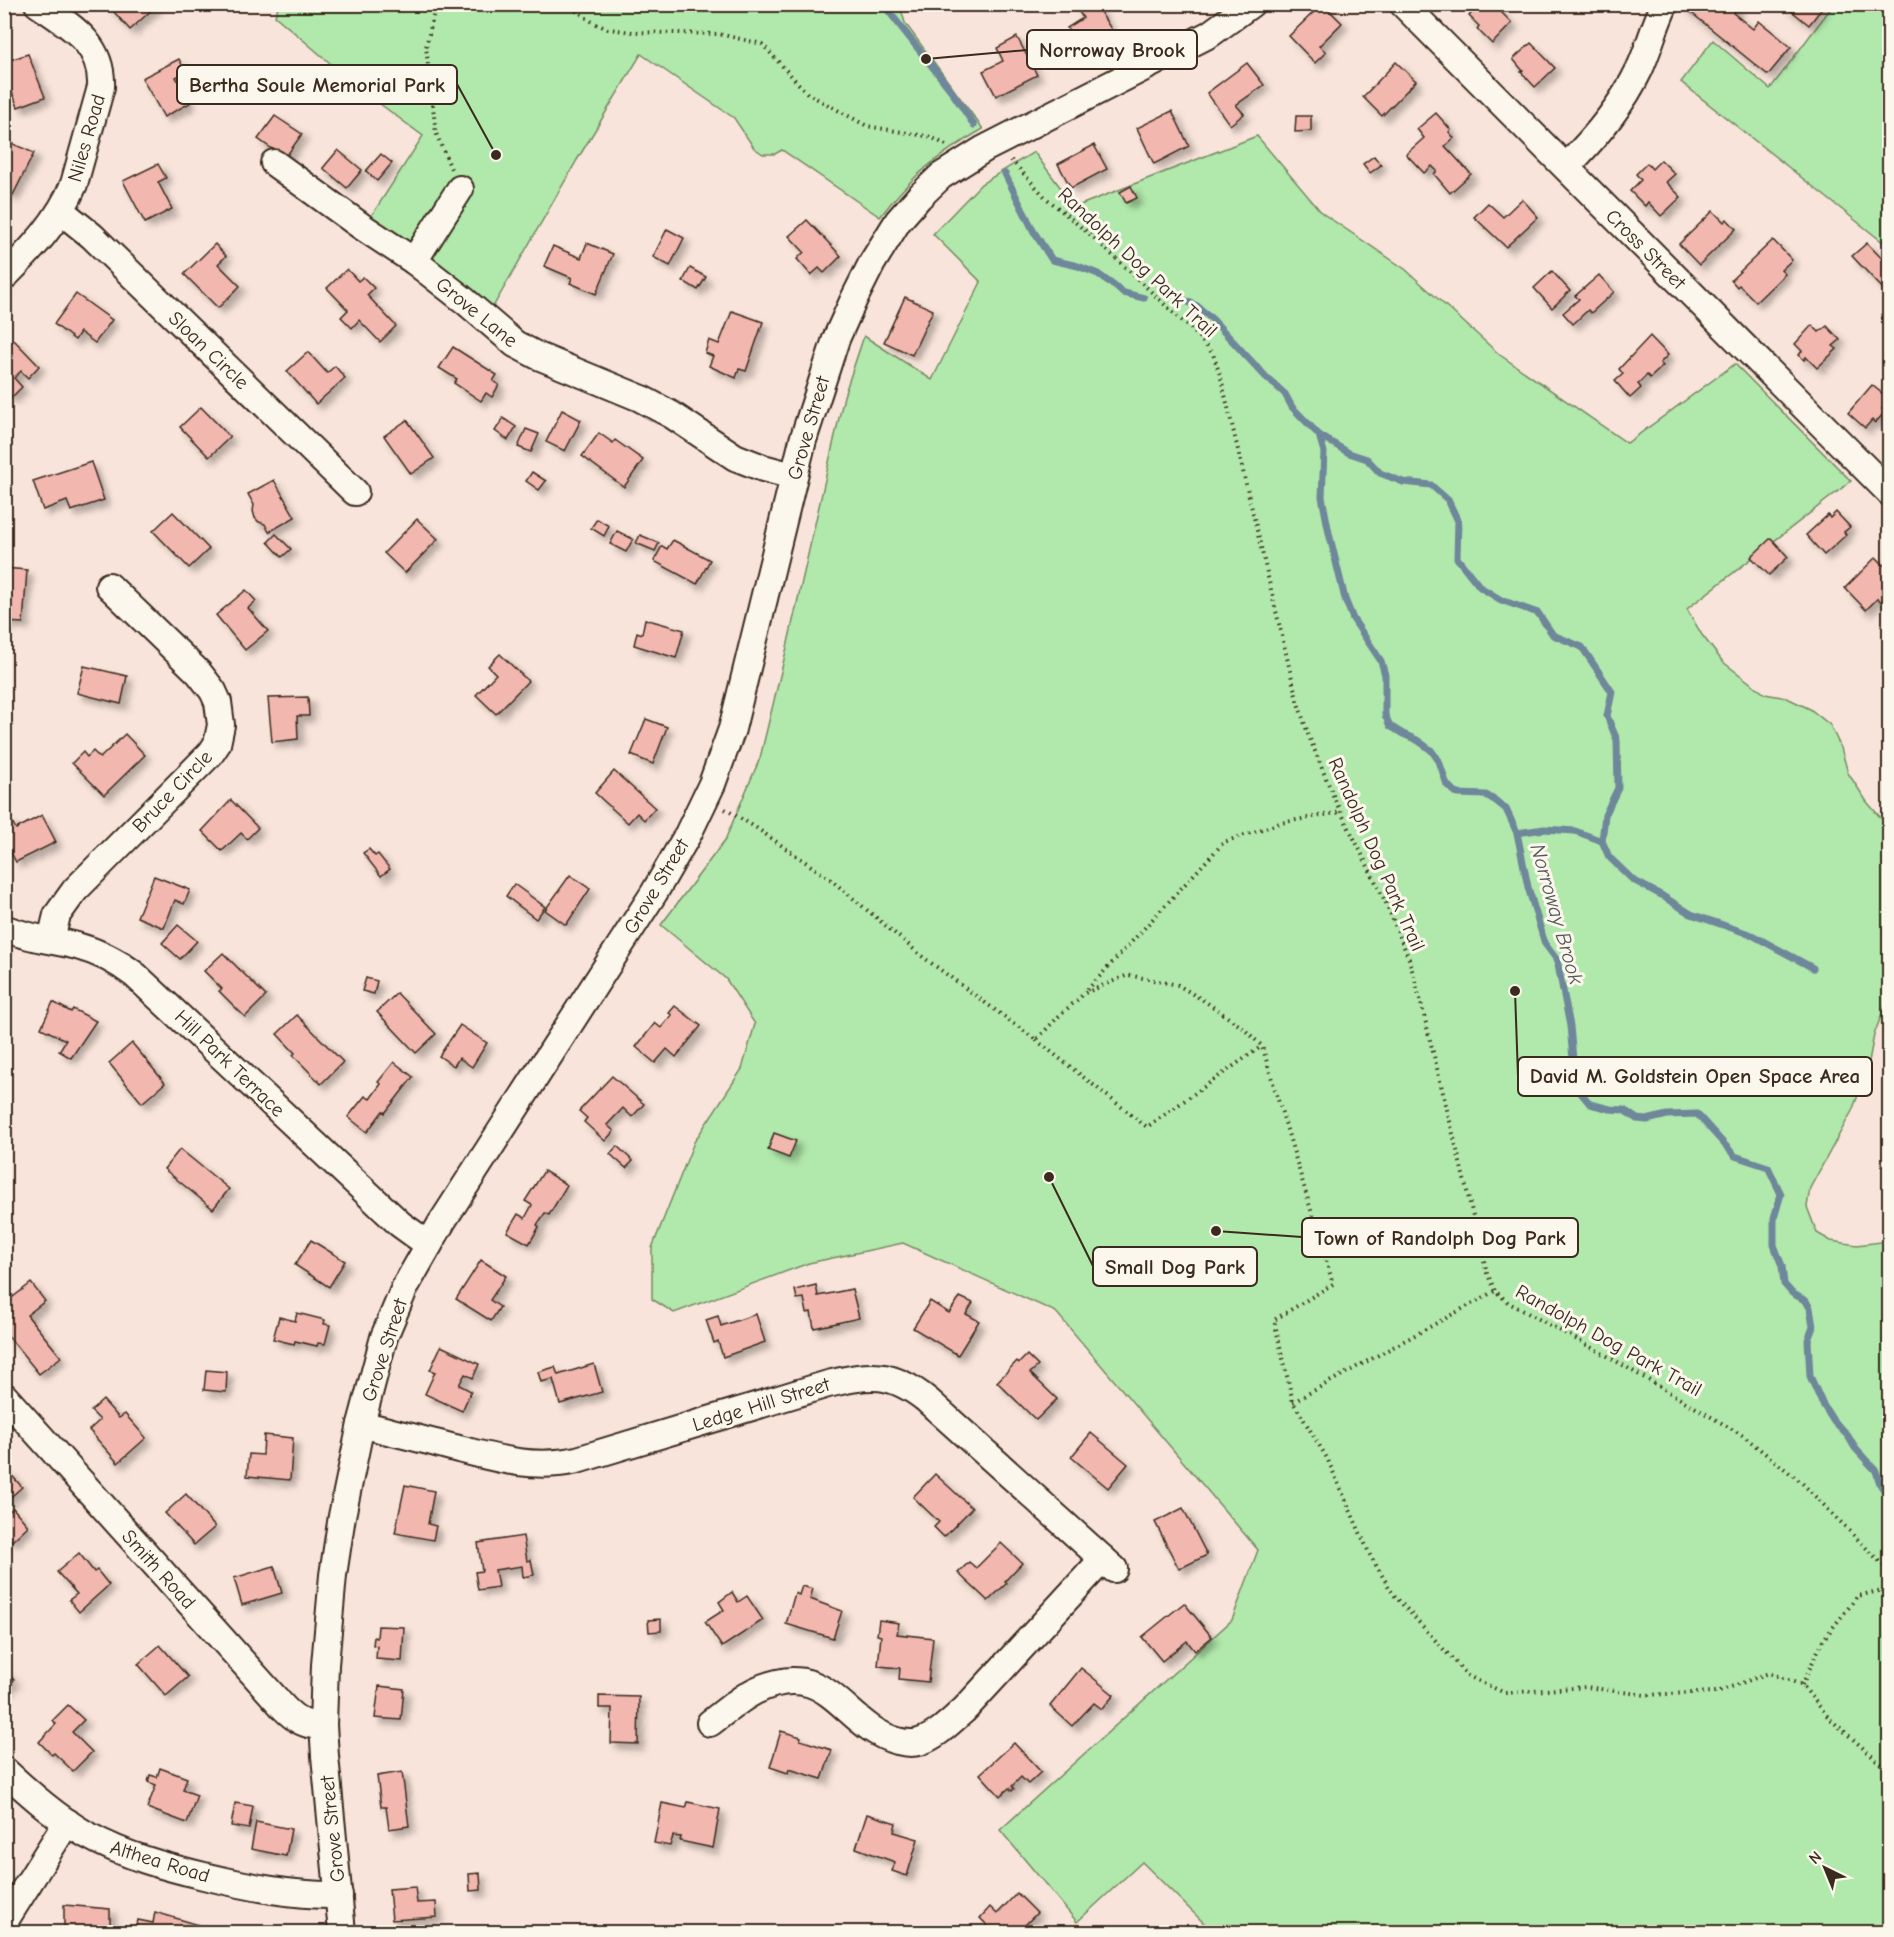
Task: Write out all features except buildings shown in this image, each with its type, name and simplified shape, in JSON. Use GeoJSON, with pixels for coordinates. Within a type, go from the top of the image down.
{"type":"FeatureCollection","features":[{"type":"Feature","properties":{"kind":"street","name":"Niles Road"},"geometry":{"type":"LineString","coordinates":[[4,277],[33,248],[61,211],[74,184],[99,97],[102,74],[99,62],[87,41],[38,4]]}},
{"type":"Feature","properties":{"kind":"street","name":"Grove Street"},"geometry":{"type":"LineString","coordinates":[[342,1932],[323,1725],[325,1665],[333,1575],[347,1490],[384,1337],[405,1287],[429,1245],[654,893],[705,800],[732,729],[793,477],[816,399],[836,339],[858,290],[881,247],[907,209],[935,181],[961,163],[998,143],[1210,34],[1251,4]]}},
{"type":"Feature","properties":{"kind":"street","name":"Cross Street"},"geometry":{"type":"LineString","coordinates":[[1403,4],[1890,493]]}},
{"type":"Feature","properties":{"kind":"street"},"geometry":{"type":"LineString","coordinates":[[1566,167],[1600,129],[1631,84],[1665,4]]}},
{"type":"Feature","properties":{"kind":"street","name":"Grove Lane"},"geometry":{"type":"LineString","coordinates":[[274,163],[414,261],[526,351],[640,398],[672,415],[735,457],[793,477]]}},
{"type":"Feature","properties":{"kind":"street"},"geometry":{"type":"LineString","coordinates":[[414,261],[460,189]]}},
{"type":"Feature","properties":{"kind":"street","name":"Sloan Circle"},"geometry":{"type":"LineString","coordinates":[[61,211],[92,236],[355,492]]}},
{"type":"Feature","properties":{"kind":"street","name":"Bruce Circle"},"geometry":{"type":"LineString","coordinates":[[51,940],[57,915],[75,890],[211,753],[217,744],[221,725],[218,702],[206,681],[109,586]]}},
{"type":"Feature","properties":{"kind":"street","name":"Hill Park Terrace"},"geometry":{"type":"LineString","coordinates":[[4,928],[106,956],[135,975],[395,1220],[429,1245]]}},
{"type":"Feature","properties":{"kind":"street","name":"Ledge Hill Street"},"geometry":{"type":"LineString","coordinates":[[362,1424],[500,1460],[532,1465],[555,1464],[578,1460],[828,1384],[859,1377],[888,1378],[902,1382],[927,1400],[1109,1564],[964,1710],[921,1742],[910,1744],[887,1738],[867,1725],[825,1690],[804,1682],[780,1683],[756,1691],[710,1723]]}},
{"type":"Feature","properties":{"kind":"street","name":"Smith Road"},"geometry":{"type":"LineString","coordinates":[[4,1396],[284,1708],[301,1722],[323,1725]]}},
{"type":"Feature","properties":{"kind":"street","name":"Althea Road"},"geometry":{"type":"LineString","coordinates":[[4,1770],[33,1797],[67,1822],[102,1843],[164,1866],[225,1881],[281,1892],[339,1895]]}},
{"type":"Feature","properties":{"kind":"street"},"geometry":{"type":"LineString","coordinates":[[4,1922],[67,1822]]}},
{"type":"Feature","properties":{"kind":"path"},"geometry":{"type":"LineString","coordinates":[[436,4],[426,47],[436,133],[460,189]]}},
{"type":"Feature","properties":{"kind":"path"},"geometry":{"type":"LineString","coordinates":[[566,4],[594,23],[608,29],[633,32],[719,34],[762,45],[808,94],[867,126],[931,137],[950,147]]}},
{"type":"Feature","properties":{"kind":"path","name":"Randolph Dog Park Trail"},"geometry":{"type":"LineString","coordinates":[[998,143],[1046,198],[1102,245],[1196,334],[1213,354],[1224,389],[1297,700],[1308,734],[1341,812],[1386,903],[1409,959],[1487,1273],[1494,1292],[1509,1303],[1619,1363],[1742,1435],[1801,1482],[1890,1572]]}},
{"type":"Feature","properties":{"kind":"path"},"geometry":{"type":"LineString","coordinates":[[705,800],[754,827],[830,879],[923,957],[1036,1040],[1147,1127],[1262,1046]]}},
{"type":"Feature","properties":{"kind":"path"},"geometry":{"type":"LineString","coordinates":[[1036,1040],[1085,993],[1224,842],[1280,823],[1341,812]]}},
{"type":"Feature","properties":{"kind":"path"},"geometry":{"type":"LineString","coordinates":[[1085,993],[1128,975],[1178,986],[1215,1008],[1243,1028],[1262,1046],[1333,1284],[1274,1320],[1293,1402],[1327,1458],[1370,1555],[1393,1594],[1468,1676],[1505,1693],[1586,1687],[1645,1695],[1717,1692],[1769,1673],[1802,1685],[1829,1718],[1890,1772]]}},
{"type":"Feature","properties":{"kind":"path"},"geometry":{"type":"LineString","coordinates":[[1293,1402],[1494,1292]]}},
{"type":"Feature","properties":{"kind":"path"},"geometry":{"type":"LineString","coordinates":[[1802,1685],[1824,1640],[1858,1596],[1890,1587]]}},
{"type":"Feature","properties":{"kind":"green space"},"geometry":{"type":"Polygon","coordinates":[[[279,4],[900,5],[905,23],[983,129],[926,167],[880,217],[782,150],[775,154],[763,154],[754,148],[734,118],[641,54],[493,307],[370,218],[423,136],[364,92],[275,16],[279,4]]]}},
{"type":"Feature","properties":{"kind":"green space"},"geometry":{"type":"Polygon","coordinates":[[[1833,5],[1889,5],[1889,247],[1681,82],[1713,40],[1770,89],[1833,5]]]}},
{"type":"Feature","properties":{"kind":"green space"},"geometry":{"type":"Polygon","coordinates":[[[1257,136],[1322,213],[1405,269],[1500,355],[1627,443],[1735,364],[1851,481],[1687,609],[1702,635],[1723,662],[1765,694],[1787,698],[1810,709],[1830,725],[1841,748],[1848,773],[1867,802],[1889,827],[1889,995],[1874,1035],[1867,1072],[1852,1111],[1810,1188],[1807,1207],[1817,1233],[1831,1241],[1857,1245],[1889,1241],[1889,1932],[1213,1932],[1142,1862],[1077,1922],[1000,1830],[1232,1620],[1258,1550],[1056,1312],[903,1243],[809,1263],[674,1313],[652,1299],[652,1248],[694,1142],[742,1069],[755,1024],[726,979],[661,925],[725,840],[760,758],[844,396],[864,336],[932,380],[981,282],[933,234],[981,184],[1034,152],[1075,207],[1257,136]]]}},
{"type":"Feature","properties":{"kind":"waterway","name":"Norroway Brook"},"geometry":{"type":"LineString","coordinates":[[883,4],[950,89],[974,125]]}},
{"type":"Feature","properties":{"kind":"waterway","name":"Norroway Brook"},"geometry":{"type":"LineString","coordinates":[[1005,174],[1034,232],[1052,260],[1078,266],[1098,274],[1124,293],[1144,298]]}},
{"type":"Feature","properties":{"kind":"waterway","name":"Norroway Brook"},"geometry":{"type":"LineString","coordinates":[[1182,299],[1197,306],[1213,320],[1285,394],[1292,407],[1319,435],[1324,452],[1322,497],[1329,533],[1345,599],[1353,619],[1381,661],[1385,675],[1385,715],[1390,726],[1431,750],[1439,761],[1447,785],[1458,794],[1486,795],[1506,809],[1517,833],[1528,887],[1545,944],[1557,960],[1570,1026],[1574,1071],[1581,1093],[1590,1104],[1624,1110],[1637,1119],[1647,1120],[1667,1115],[1697,1114],[1735,1156],[1768,1167],[1781,1194],[1774,1218],[1774,1245],[1782,1266],[1784,1284],[1792,1293],[1806,1301],[1810,1308],[1813,1327],[1808,1340],[1810,1376],[1822,1403],[1834,1422],[1876,1471],[1880,1484],[1890,1499]]}},
{"type":"Feature","properties":{"kind":"waterway"},"geometry":{"type":"LineString","coordinates":[[1319,435],[1349,453],[1367,459],[1380,473],[1403,482],[1431,485],[1448,500],[1458,521],[1457,558],[1480,587],[1501,600],[1538,613],[1553,635],[1582,647],[1612,692],[1607,716],[1617,740],[1618,788],[1605,815],[1602,841]]}},
{"type":"Feature","properties":{"kind":"waterway"},"geometry":{"type":"LineString","coordinates":[[1517,833],[1544,829],[1575,831],[1602,841],[1609,857],[1633,880],[1691,914],[1752,935],[1813,968]]}},
{"type":"Feature","properties":{"kind":"place","name":"Norroway Brook"},"geometry":{"type":"Point","coordinates":[926,59]}},
{"type":"Feature","properties":{"kind":"place","name":"Bertha Soule Memorial Park"},"geometry":{"type":"Point","coordinates":[496,155]}},
{"type":"Feature","properties":{"kind":"place","name":"David M. Goldstein Open Space Area"},"geometry":{"type":"Point","coordinates":[1515,991]}},
{"type":"Feature","properties":{"kind":"place","name":"Small Dog Park"},"geometry":{"type":"Point","coordinates":[1049,1177]}},
{"type":"Feature","properties":{"kind":"place","name":"Town of Randolph Dog Park"},"geometry":{"type":"Point","coordinates":[1216,1231]}}]}
